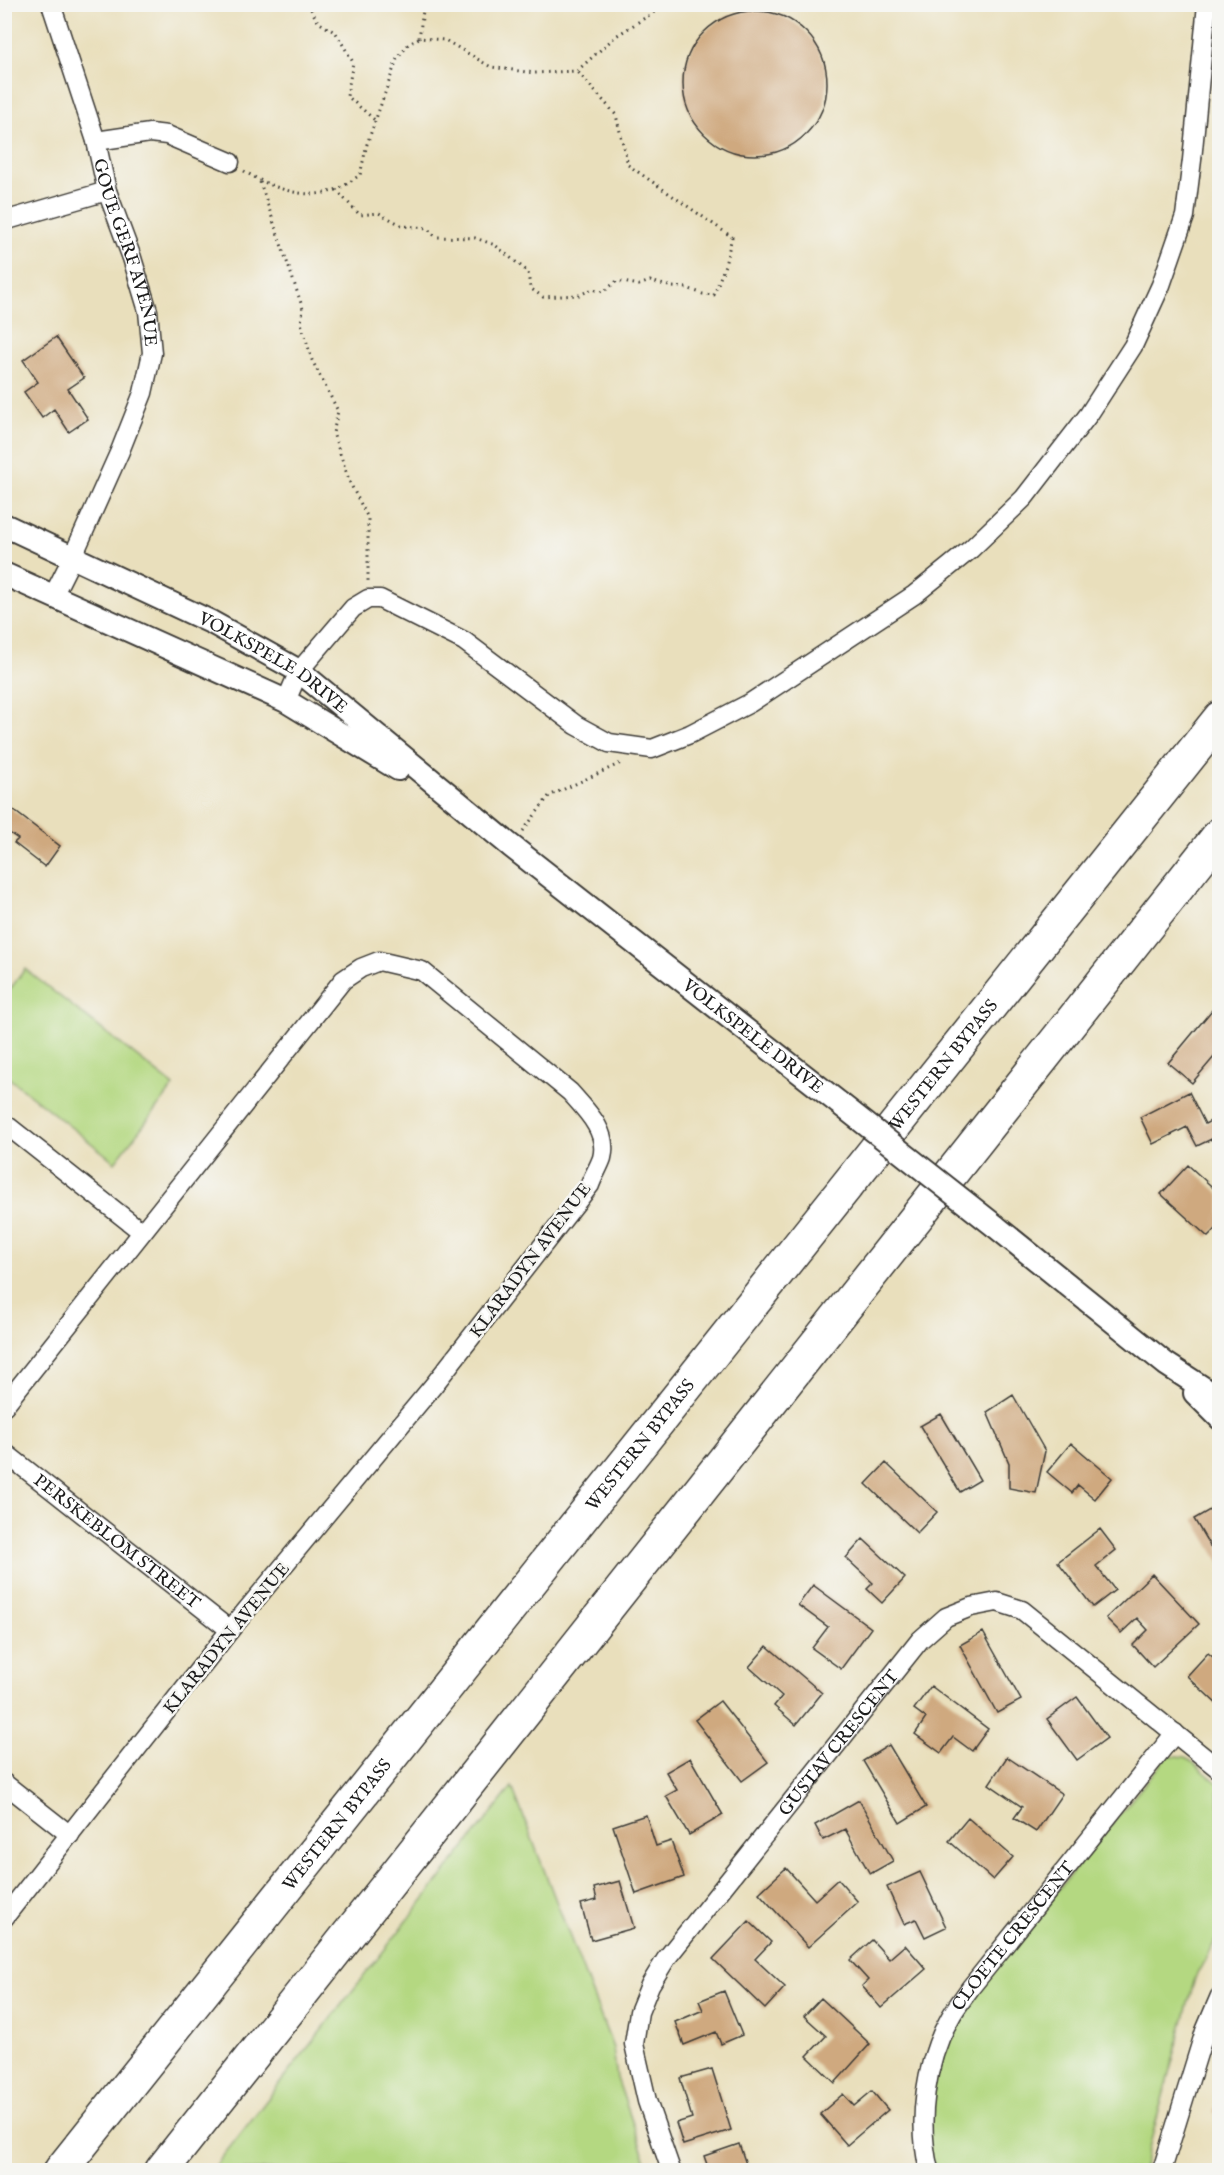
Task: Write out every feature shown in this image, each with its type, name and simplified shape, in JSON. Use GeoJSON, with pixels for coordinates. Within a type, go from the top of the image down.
{"type":"FeatureCollection","features":[{"type":"Feature","properties":{"kind":"highway","name":"WESTERN BYPASS"},"geometry":{"type":"LineString","coordinates":[[61,2170],[1220,718]]}},
{"type":"Feature","properties":{"kind":"highway"},"geometry":{"type":"LineString","coordinates":[[162,2170],[1220,834]]}},
{"type":"Feature","properties":{"kind":"street","name":"GOUE GERF AVENUE"},"geometry":{"type":"LineString","coordinates":[[51,4],[96,141],[107,191],[132,258],[148,311],[152,353],[143,393],[73,556],[53,596]]}},
{"type":"Feature","properties":{"kind":"street"},"geometry":{"type":"LineString","coordinates":[[286,701],[300,671],[352,608],[368,599],[380,598],[464,641],[576,725],[609,743],[652,749],[690,734],[750,703],[914,594],[971,549],[1024,498],[1089,414],[1133,346],[1161,285],[1185,216],[1207,4]]}},
{"type":"Feature","properties":{"kind":"street"},"geometry":{"type":"LineString","coordinates":[[96,141],[150,133],[167,135],[230,162]]}},
{"type":"Feature","properties":{"kind":"street"},"geometry":{"type":"LineString","coordinates":[[4,221],[107,191]]}},
{"type":"Feature","properties":{"kind":"street","name":"VOLKSPELE DRIVE"},"geometry":{"type":"LineString","coordinates":[[4,525],[211,622],[300,671],[511,846],[995,1226],[1166,1364]]}},
{"type":"Feature","properties":{"kind":"street","name":"VOLKSPELE DRIVE"},"geometry":{"type":"LineString","coordinates":[[4,574],[286,701],[382,758],[511,846]]}},
{"type":"Feature","properties":{"kind":"street","name":"KLARADYN AVENUE"},"geometry":{"type":"LineString","coordinates":[[4,1407],[343,980],[361,968],[379,961],[422,971],[570,1092],[591,1115],[603,1137],[602,1158],[590,1185],[433,1386],[230,1630],[4,1918]]}},
{"type":"Feature","properties":{"kind":"street"},"geometry":{"type":"LineString","coordinates":[[4,1123],[142,1232]]}},
{"type":"Feature","properties":{"kind":"street"},"geometry":{"type":"LineString","coordinates":[[1166,1364],[1220,1399]]}},
{"type":"Feature","properties":{"kind":"street"},"geometry":{"type":"LineString","coordinates":[[1166,1364],[1220,1418]]}},
{"type":"Feature","properties":{"kind":"street","name":"PERSKEBLOM STREET"},"geometry":{"type":"LineString","coordinates":[[4,1452],[230,1630]]}},
{"type":"Feature","properties":{"kind":"street","name":"GUSTAV CRESCENT"},"geometry":{"type":"LineString","coordinates":[[671,2170],[647,2101],[634,2044],[639,2012],[650,1985],[666,1959],[920,1640],[946,1617],[971,1607],[997,1602],[1022,1610],[1220,1770]]}},
{"type":"Feature","properties":{"kind":"street","name":"CLOETE CRESCENT"},"geometry":{"type":"LineString","coordinates":[[929,2170],[925,2155],[924,2109],[928,2077],[935,2050],[950,2018],[971,1987],[1175,1733]]}},
{"type":"Feature","properties":{"kind":"street"},"geometry":{"type":"LineString","coordinates":[[4,1783],[70,1835]]}},
{"type":"Feature","properties":{"kind":"street"},"geometry":{"type":"LineString","coordinates":[[1162,2170],[1205,2031],[1220,1996]]}},
{"type":"Feature","properties":{"kind":"path"},"geometry":{"type":"LineString","coordinates":[[308,4],[318,22],[336,33],[352,62],[347,96],[376,121]]}},
{"type":"Feature","properties":{"kind":"path"},"geometry":{"type":"LineString","coordinates":[[419,38],[424,4]]}},
{"type":"Feature","properties":{"kind":"path"},"geometry":{"type":"LineString","coordinates":[[230,162],[260,181],[306,195],[336,190],[360,175],[397,59],[408,45],[419,38],[445,40],[491,67],[534,73],[577,71],[616,36],[667,4]]}},
{"type":"Feature","properties":{"kind":"path"},"geometry":{"type":"LineString","coordinates":[[336,190],[360,215],[379,213],[403,226],[427,228],[436,237],[475,238],[495,244],[528,272],[530,288],[543,297],[579,295],[593,289],[603,292],[617,281],[639,285],[650,281],[714,295],[732,237],[628,165],[616,115],[577,71]]}},
{"type":"Feature","properties":{"kind":"path"},"geometry":{"type":"LineString","coordinates":[[260,181],[303,309],[301,322],[312,360],[338,411],[333,433],[350,483],[368,518],[368,599]]}},
{"type":"Feature","properties":{"kind":"path"},"geometry":{"type":"LineString","coordinates":[[511,846],[549,796],[652,749]]}},
{"type":"Feature","properties":{"kind":"green space"},"geometry":{"type":"Polygon","coordinates":[[[25,969],[174,1086],[115,1162],[5,1075],[5,996],[25,969]]]}},
{"type":"Feature","properties":{"kind":"green space"},"geometry":{"type":"Polygon","coordinates":[[[1168,1755],[1186,1757],[1219,1784],[1219,1934],[1195,1978],[1143,2170],[933,2170],[928,2153],[934,2061],[960,2010],[1168,1755]]]}},
{"type":"Feature","properties":{"kind":"green space"},"geometry":{"type":"Polygon","coordinates":[[[512,1787],[613,2048],[617,2078],[649,2170],[212,2170],[512,1787]]]}},
{"type":"Feature","properties":{"kind":"building"},"geometry":{"type":"Polygon","coordinates":[[[755,11],[783,16],[806,32],[822,55],[827,83],[822,111],[806,134],[783,150],[755,155],[727,150],[704,134],[688,111],[683,83],[688,55],[704,32],[727,16],[755,11]]]}},
{"type":"Feature","properties":{"kind":"building"},"geometry":{"type":"Polygon","coordinates":[[[56,337],[84,378],[68,389],[88,419],[69,432],[54,409],[42,418],[24,392],[38,382],[23,360],[56,337]]]}},
{"type":"Feature","properties":{"kind":"building"},"geometry":{"type":"Polygon","coordinates":[[[4,803],[60,846],[45,867],[14,843],[18,839],[4,829],[4,803]]]}},
{"type":"Feature","properties":{"kind":"building"},"geometry":{"type":"Polygon","coordinates":[[[1212,1010],[1220,1016],[1220,1050],[1192,1083],[1168,1063],[1212,1010]]]}},
{"type":"Feature","properties":{"kind":"building"},"geometry":{"type":"Polygon","coordinates":[[[1189,1092],[1205,1124],[1220,1116],[1220,1135],[1197,1146],[1187,1127],[1153,1144],[1140,1117],[1189,1092]]]}},
{"type":"Feature","properties":{"kind":"building"},"geometry":{"type":"Polygon","coordinates":[[[1188,1165],[1220,1194],[1220,1225],[1208,1237],[1161,1194],[1188,1165]]]}},
{"type":"Feature","properties":{"kind":"building"},"geometry":{"type":"Polygon","coordinates":[[[1013,1395],[1045,1451],[1036,1493],[1009,1488],[1009,1463],[987,1412],[1013,1395]]]}},
{"type":"Feature","properties":{"kind":"building"},"geometry":{"type":"Polygon","coordinates":[[[941,1414],[980,1480],[960,1492],[920,1426],[941,1414]]]}},
{"type":"Feature","properties":{"kind":"building"},"geometry":{"type":"Polygon","coordinates":[[[1071,1443],[1112,1478],[1095,1499],[1078,1485],[1072,1493],[1047,1472],[1071,1443]]]}},
{"type":"Feature","properties":{"kind":"building"},"geometry":{"type":"Polygon","coordinates":[[[886,1463],[937,1512],[917,1533],[866,1484],[886,1463]]]}},
{"type":"Feature","properties":{"kind":"building"},"geometry":{"type":"Polygon","coordinates":[[[1220,1504],[1220,1563],[1194,1519],[1220,1504]]]}},
{"type":"Feature","properties":{"kind":"building"},"geometry":{"type":"Polygon","coordinates":[[[1100,1529],[1116,1550],[1096,1566],[1115,1590],[1093,1607],[1058,1562],[1100,1529]]]}},
{"type":"Feature","properties":{"kind":"building"},"geometry":{"type":"Polygon","coordinates":[[[863,1539],[905,1578],[882,1603],[867,1589],[873,1583],[846,1558],[863,1539]]]}},
{"type":"Feature","properties":{"kind":"building"},"geometry":{"type":"Polygon","coordinates":[[[1152,1574],[1199,1624],[1153,1667],[1133,1645],[1148,1630],[1137,1618],[1121,1633],[1106,1618],[1152,1574]]]}},
{"type":"Feature","properties":{"kind":"building"},"geometry":{"type":"Polygon","coordinates":[[[813,1585],[871,1628],[841,1669],[812,1648],[828,1627],[798,1605],[813,1585]]]}},
{"type":"Feature","properties":{"kind":"building"},"geometry":{"type":"Polygon","coordinates":[[[983,1632],[1021,1700],[997,1713],[960,1645],[983,1632]]]}},
{"type":"Feature","properties":{"kind":"building"},"geometry":{"type":"Polygon","coordinates":[[[767,1646],[822,1693],[796,1725],[774,1706],[782,1696],[749,1667],[767,1646]]]}},
{"type":"Feature","properties":{"kind":"building"},"geometry":{"type":"Polygon","coordinates":[[[1208,1653],[1220,1663],[1220,1707],[1187,1676],[1208,1653]]]}},
{"type":"Feature","properties":{"kind":"building"},"geometry":{"type":"Polygon","coordinates":[[[931,1686],[988,1729],[972,1751],[953,1737],[941,1753],[915,1734],[926,1718],[914,1709],[931,1686]]]}},
{"type":"Feature","properties":{"kind":"building"},"geometry":{"type":"Polygon","coordinates":[[[1077,1697],[1107,1738],[1077,1760],[1047,1719],[1077,1697]]]}},
{"type":"Feature","properties":{"kind":"building"},"geometry":{"type":"Polygon","coordinates":[[[720,1701],[768,1762],[742,1781],[695,1720],[720,1701]]]}},
{"type":"Feature","properties":{"kind":"building"},"geometry":{"type":"Polygon","coordinates":[[[889,1745],[926,1807],[900,1823],[863,1761],[889,1745]]]}},
{"type":"Feature","properties":{"kind":"building"},"geometry":{"type":"Polygon","coordinates":[[[1007,1757],[1062,1794],[1036,1832],[1014,1818],[1022,1807],[989,1784],[1007,1757]]]}},
{"type":"Feature","properties":{"kind":"building"},"geometry":{"type":"Polygon","coordinates":[[[690,1758],[723,1815],[689,1835],[666,1796],[677,1790],[666,1772],[690,1758]]]}},
{"type":"Feature","properties":{"kind":"building"},"geometry":{"type":"Polygon","coordinates":[[[859,1800],[893,1861],[870,1874],[845,1829],[823,1840],[815,1825],[859,1800]]]}},
{"type":"Feature","properties":{"kind":"building"},"geometry":{"type":"Polygon","coordinates":[[[646,1815],[656,1846],[671,1841],[684,1877],[636,1894],[613,1826],[646,1815]]]}},
{"type":"Feature","properties":{"kind":"building"},"geometry":{"type":"Polygon","coordinates":[[[968,1818],[1013,1857],[993,1880],[949,1841],[968,1818]]]}},
{"type":"Feature","properties":{"kind":"building"},"geometry":{"type":"Polygon","coordinates":[[[786,1868],[815,1900],[838,1879],[858,1902],[808,1947],[759,1893],[786,1868]]]}},
{"type":"Feature","properties":{"kind":"building"},"geometry":{"type":"Polygon","coordinates":[[[920,1872],[946,1927],[925,1937],[916,1919],[904,1924],[887,1887],[920,1872]]]}},
{"type":"Feature","properties":{"kind":"building"},"geometry":{"type":"Polygon","coordinates":[[[620,1881],[634,1928],[591,1940],[581,1904],[597,1900],[594,1888],[620,1881]]]}},
{"type":"Feature","properties":{"kind":"building"},"geometry":{"type":"Polygon","coordinates":[[[749,1921],[771,1942],[755,1959],[785,1987],[765,2009],[713,1959],[749,1921]]]}},
{"type":"Feature","properties":{"kind":"building"},"geometry":{"type":"Polygon","coordinates":[[[872,1940],[889,1959],[905,1945],[926,1969],[881,2008],[862,1986],[868,1980],[850,1960],[872,1940]]]}},
{"type":"Feature","properties":{"kind":"building"},"geometry":{"type":"Polygon","coordinates":[[[724,1991],[742,2035],[721,2044],[716,2032],[684,2045],[675,2022],[703,2010],[699,2001],[724,1991]]]}},
{"type":"Feature","properties":{"kind":"building"},"geometry":{"type":"Polygon","coordinates":[[[821,1998],[870,2044],[835,2083],[807,2056],[826,2036],[804,2016],[821,1998]]]}},
{"type":"Feature","properties":{"kind":"building"},"geometry":{"type":"Polygon","coordinates":[[[712,2069],[731,2130],[683,2145],[676,2123],[692,2118],[680,2078],[712,2069]]]}},
{"type":"Feature","properties":{"kind":"building"},"geometry":{"type":"Polygon","coordinates":[[[872,2091],[888,2110],[847,2145],[820,2114],[843,2094],[854,2106],[872,2091]]]}},
{"type":"Feature","properties":{"kind":"building"},"geometry":{"type":"Polygon","coordinates":[[[1220,2098],[1220,2115],[1213,2112],[1220,2098]]]}},
{"type":"Feature","properties":{"kind":"building"},"geometry":{"type":"Polygon","coordinates":[[[739,2144],[748,2170],[709,2170],[704,2156],[739,2144]]]}}]}
